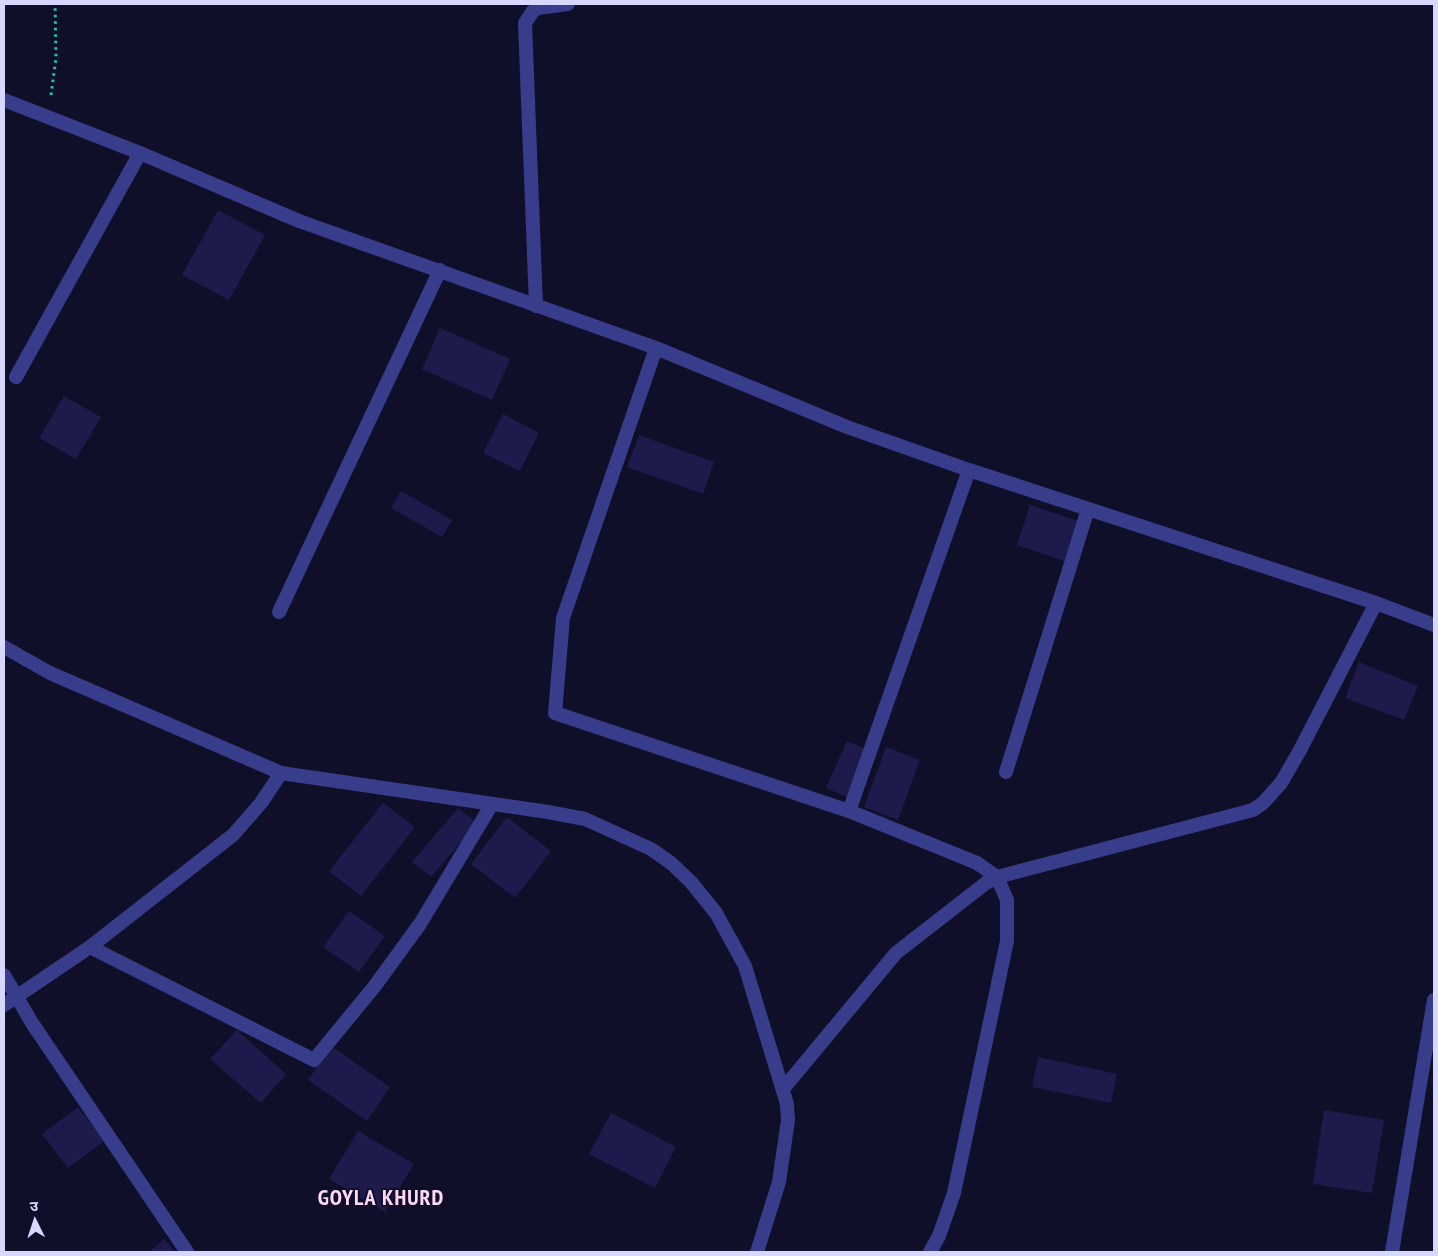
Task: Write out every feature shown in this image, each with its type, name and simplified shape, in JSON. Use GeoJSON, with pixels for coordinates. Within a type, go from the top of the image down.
{"type":"FeatureCollection","features":[{"type":"Feature","properties":{"kind":"street"},"geometry":{"type":"LineString","coordinates":[[536,306],[525,23],[532,11],[538,8],[568,4]]}},
{"type":"Feature","properties":{"kind":"street"},"geometry":{"type":"LineString","coordinates":[[4,100],[47,115],[299,220],[656,348],[847,427],[969,470],[1376,603],[1434,624]]}},
{"type":"Feature","properties":{"kind":"street"},"geometry":{"type":"LineString","coordinates":[[16,377],[140,153]]}},
{"type":"Feature","properties":{"kind":"street"},"geometry":{"type":"LineString","coordinates":[[280,612],[440,270]]}},
{"type":"Feature","properties":{"kind":"street"},"geometry":{"type":"LineString","coordinates":[[656,348],[562,618],[555,713],[849,811],[976,863],[997,877],[1007,900],[1007,941],[954,1193],[930,1252]]}},
{"type":"Feature","properties":{"kind":"street"},"geometry":{"type":"LineString","coordinates":[[849,811],[969,470]]}},
{"type":"Feature","properties":{"kind":"street"},"geometry":{"type":"LineString","coordinates":[[1006,772],[1088,509]]}},
{"type":"Feature","properties":{"kind":"street"},"geometry":{"type":"LineString","coordinates":[[784,1089],[896,953],[971,894],[997,877],[1244,812],[1263,803],[1281,783],[1299,752],[1376,603]]}},
{"type":"Feature","properties":{"kind":"street"},"geometry":{"type":"LineString","coordinates":[[4,648],[50,674],[281,773],[585,819],[651,849],[671,863],[691,882],[716,913],[745,966],[784,1089],[788,1120],[779,1182],[757,1252]]}},
{"type":"Feature","properties":{"kind":"street"},"geometry":{"type":"LineString","coordinates":[[4,1005],[90,947],[233,835],[261,803],[281,773]]}},
{"type":"Feature","properties":{"kind":"street"},"geometry":{"type":"LineString","coordinates":[[90,947],[314,1060],[374,987],[420,924],[492,804]]}},
{"type":"Feature","properties":{"kind":"street"},"geometry":{"type":"LineString","coordinates":[[4,975],[16,997],[187,1252]]}},
{"type":"Feature","properties":{"kind":"street"},"geometry":{"type":"LineString","coordinates":[[1392,1252],[1434,1000]]}},
{"type":"Feature","properties":{"kind":"path"},"geometry":{"type":"LineString","coordinates":[[47,115],[56,65],[55,4]]}},
{"type":"Feature","properties":{"kind":"building"},"geometry":{"type":"Polygon","coordinates":[[[218,210],[265,235],[229,300],[182,275],[218,210]]]}},
{"type":"Feature","properties":{"kind":"building"},"geometry":{"type":"Polygon","coordinates":[[[440,328],[510,359],[492,400],[422,369],[440,328]]]}},
{"type":"Feature","properties":{"kind":"building"},"geometry":{"type":"Polygon","coordinates":[[[64,396],[101,417],[76,459],[39,438],[64,396]]]}},
{"type":"Feature","properties":{"kind":"building"},"geometry":{"type":"Polygon","coordinates":[[[503,414],[539,433],[520,471],[483,453],[503,414]]]}},
{"type":"Feature","properties":{"kind":"building"},"geometry":{"type":"Polygon","coordinates":[[[639,435],[714,462],[703,494],[627,467],[639,435]]]}},
{"type":"Feature","properties":{"kind":"building"},"geometry":{"type":"Polygon","coordinates":[[[401,491],[452,520],[442,537],[391,508],[401,491]]]}},
{"type":"Feature","properties":{"kind":"building"},"geometry":{"type":"Polygon","coordinates":[[[1030,505],[1081,522],[1067,562],[1017,545],[1030,505]]]}},
{"type":"Feature","properties":{"kind":"building"},"geometry":{"type":"Polygon","coordinates":[[[1359,662],[1418,686],[1404,720],[1345,698],[1359,662]]]}},
{"type":"Feature","properties":{"kind":"building"},"geometry":{"type":"Polygon","coordinates":[[[847,741],[868,750],[847,797],[826,788],[847,741]]]}},
{"type":"Feature","properties":{"kind":"building"},"geometry":{"type":"Polygon","coordinates":[[[886,747],[920,760],[898,820],[864,807],[886,747]]]}},
{"type":"Feature","properties":{"kind":"building"},"geometry":{"type":"Polygon","coordinates":[[[383,803],[415,827],[361,896],[329,871],[383,803]]]}},
{"type":"Feature","properties":{"kind":"building"},"geometry":{"type":"Polygon","coordinates":[[[458,808],[477,823],[431,877],[412,862],[458,808]]]}},
{"type":"Feature","properties":{"kind":"building"},"geometry":{"type":"Polygon","coordinates":[[[507,817],[551,851],[515,898],[471,864],[507,817]]]}},
{"type":"Feature","properties":{"kind":"building"},"geometry":{"type":"Polygon","coordinates":[[[349,911],[385,936],[359,972],[323,947],[349,911]]]}},
{"type":"Feature","properties":{"kind":"building"},"geometry":{"type":"Polygon","coordinates":[[[237,1030],[286,1074],[261,1103],[210,1059],[237,1030]]]}},
{"type":"Feature","properties":{"kind":"building"},"geometry":{"type":"Polygon","coordinates":[[[331,1046],[390,1087],[367,1121],[308,1080],[331,1046]]]}},
{"type":"Feature","properties":{"kind":"building"},"geometry":{"type":"Polygon","coordinates":[[[1038,1057],[1117,1074],[1111,1103],[1032,1087],[1038,1057]]]}},
{"type":"Feature","properties":{"kind":"building"},"geometry":{"type":"Polygon","coordinates":[[[78,1107],[104,1141],[68,1168],[42,1134],[78,1107]]]}},
{"type":"Feature","properties":{"kind":"building"},"geometry":{"type":"Polygon","coordinates":[[[1324,1110],[1384,1120],[1372,1193],[1313,1184],[1324,1110]]]}},
{"type":"Feature","properties":{"kind":"building"},"geometry":{"type":"Polygon","coordinates":[[[611,1113],[676,1147],[655,1188],[589,1154],[611,1113]]]}},
{"type":"Feature","properties":{"kind":"building"},"geometry":{"type":"Polygon","coordinates":[[[358,1131],[414,1164],[385,1212],[329,1179],[358,1131]]]}},
{"type":"Feature","properties":{"kind":"building"},"geometry":{"type":"Polygon","coordinates":[[[164,1239],[175,1252],[149,1252],[164,1239]]]}},
{"type":"Feature","properties":{"kind":"district","name":"GOYLA KHURD"},"geometry":{"type":"Point","coordinates":[381,1199]}}]}
